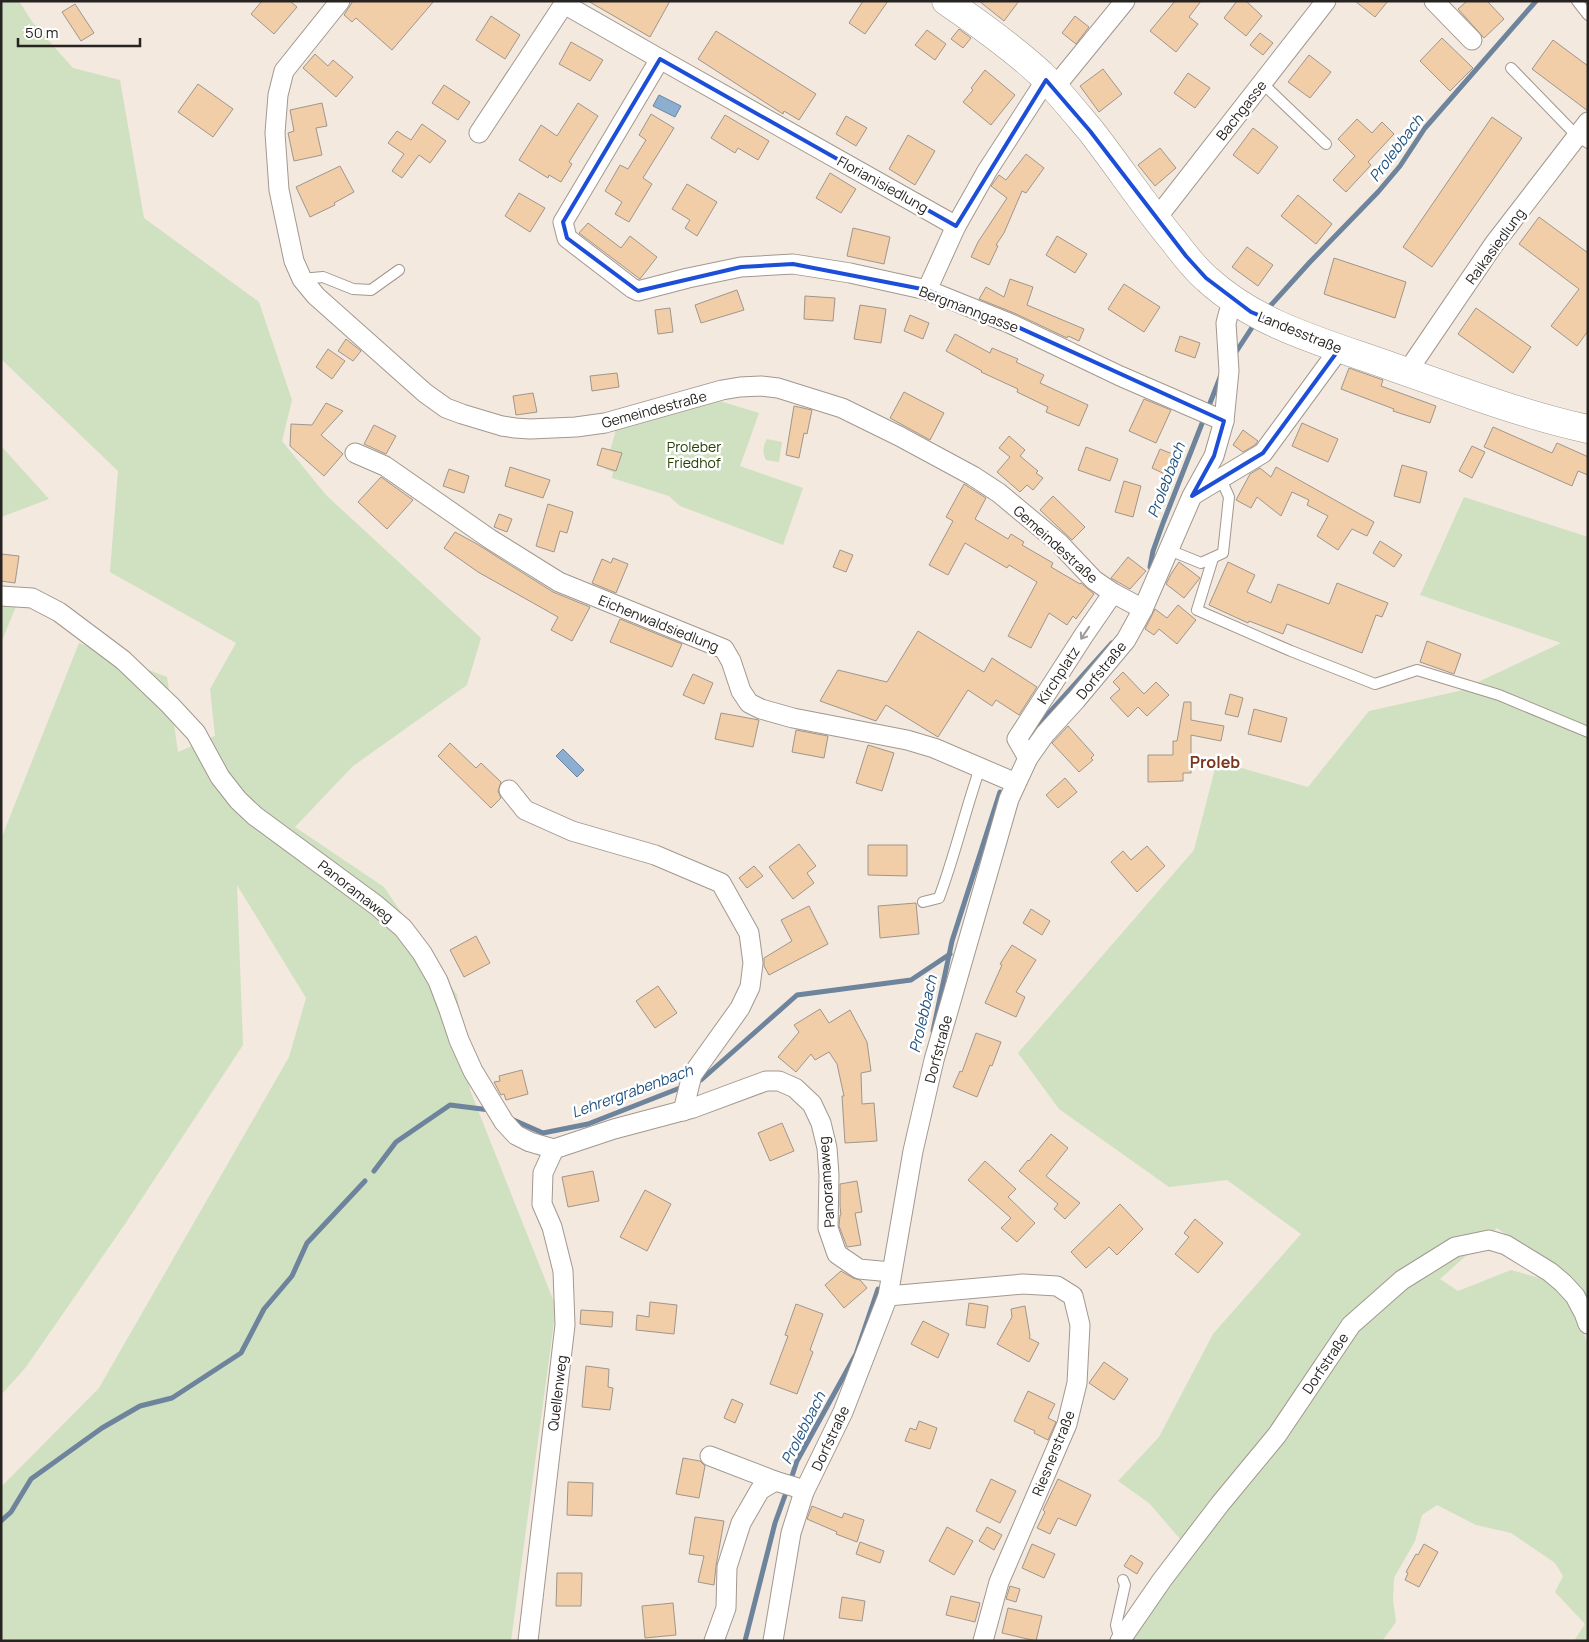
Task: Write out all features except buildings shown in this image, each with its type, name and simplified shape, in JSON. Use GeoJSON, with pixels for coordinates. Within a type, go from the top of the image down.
{"type":"FeatureCollection","features":[{"type":"Feature","properties":{"kind":"main road","name":"Landesstraße"},"geometry":{"type":"LineString","coordinates":[[957,4],[1028,63],[1050,84],[1090,131],[1156,219],[1206,278],[1232,300],[1256,315],[1282,327],[1511,409],[1588,429]]}},
{"type":"Feature","properties":{"kind":"street"},"geometry":{"type":"LineString","coordinates":[[927,290],[956,226],[987,171],[1050,84],[1125,1]]}},
{"type":"Feature","properties":{"kind":"street","name":"Bachgasse"},"geometry":{"type":"LineString","coordinates":[[1156,219],[1326,1]]}},
{"type":"Feature","properties":{"kind":"street"},"geometry":{"type":"LineString","coordinates":[[1434,1],[1472,40]]}},
{"type":"Feature","properties":{"kind":"street","name":"Florianisiedlung"},"geometry":{"type":"LineString","coordinates":[[479,133],[565,2],[660,59],[956,226]]}},
{"type":"Feature","properties":{"kind":"street","name":"Gemeindestraße"},"geometry":{"type":"LineString","coordinates":[[330,5],[284,70],[278,95],[275,133],[279,190],[294,261],[302,278],[316,296],[425,393],[446,408],[462,414],[502,426],[530,428],[605,423],[722,390],[761,386],[778,388],[842,408],[900,436],[973,476],[998,493],[1059,543],[1094,580],[1139,607]]}},
{"type":"Feature","properties":{"kind":"street","name":"Bergmanngasse"},"geometry":{"type":"LineString","coordinates":[[660,59],[563,222],[567,238],[628,285],[638,290],[741,267],[793,264],[850,273],[927,290],[1010,323],[1120,376],[1210,415]]}},
{"type":"Feature","properties":{"kind":"street","name":"Raikasiedlung"},"geometry":{"type":"LineString","coordinates":[[1407,372],[1494,244],[1584,134]]}},
{"type":"Feature","properties":{"kind":"street","name":"Dorfstraße"},"geometry":{"type":"LineString","coordinates":[[773,1641],[800,1490],[843,1412],[888,1296],[882,1272],[914,1151],[934,1060],[1009,799],[1028,758],[1045,734],[1126,640],[1139,607],[1169,550],[1192,496],[1214,456],[1210,415],[1229,363],[1226,323],[1232,300]]}},
{"type":"Feature","properties":{"kind":"street"},"geometry":{"type":"LineString","coordinates":[[1192,496],[1264,453],[1340,348]]}},
{"type":"Feature","properties":{"kind":"street","name":"Eichenwaldsiedlung"},"geometry":{"type":"LineString","coordinates":[[355,453],[385,466],[490,539],[559,582],[724,649],[731,661],[741,691],[749,703],[761,709],[793,718],[907,740],[934,748],[1016,783]]}},
{"type":"Feature","properties":{"kind":"street","name":"Kirchplatz"},"geometry":{"type":"LineString","coordinates":[[1028,758],[1017,739],[1084,634],[1113,593]]}},
{"type":"Feature","properties":{"kind":"street","name":"Panoramaweg"},"geometry":{"type":"LineString","coordinates":[[1,596],[32,598],[59,612],[123,660],[196,732],[220,777],[249,811],[376,904],[403,928],[422,953],[438,981],[459,1040],[473,1071],[504,1122],[516,1135],[530,1142],[554,1149],[766,1081],[779,1081],[795,1088],[812,1104],[822,1123],[827,1148],[829,1175],[828,1228],[837,1254],[859,1269],[882,1272]]}},
{"type":"Feature","properties":{"kind":"street"},"geometry":{"type":"LineString","coordinates":[[509,790],[525,810],[572,831],[655,855],[721,883],[749,932],[753,963],[750,987],[740,1008],[692,1075],[684,1106]]}},
{"type":"Feature","properties":{"kind":"street","name":"Quellenweg"},"geometry":{"type":"LineString","coordinates":[[528,1641],[565,1325],[563,1271],[552,1227],[542,1204],[543,1173],[554,1149]]}},
{"type":"Feature","properties":{"kind":"street","name":"Dorfstraße"},"geometry":{"type":"LineString","coordinates":[[1120,1641],[1162,1580],[1214,1511],[1277,1435],[1351,1325],[1402,1280],[1455,1247],[1489,1240],[1512,1249],[1550,1272],[1563,1283],[1575,1296],[1588,1324]]}},
{"type":"Feature","properties":{"kind":"street","name":"Riesnerstraße"},"geometry":{"type":"LineString","coordinates":[[888,1296],[1023,1284],[1057,1286],[1073,1296],[1080,1325],[1077,1383],[1067,1424],[999,1582],[983,1641]]}},
{"type":"Feature","properties":{"kind":"street"},"geometry":{"type":"LineString","coordinates":[[710,1456],[800,1490]]}},
{"type":"Feature","properties":{"kind":"street"},"geometry":{"type":"LineString","coordinates":[[714,1641],[726,1608],[727,1567],[741,1523],[760,1490],[775,1481]]}},
{"type":"Feature","properties":{"kind":"lane"},"geometry":{"type":"LineString","coordinates":[[1577,1],[1588,15]]}},
{"type":"Feature","properties":{"kind":"lane"},"geometry":{"type":"LineString","coordinates":[[1511,68],[1584,134]]}},
{"type":"Feature","properties":{"kind":"lane"},"geometry":{"type":"LineString","coordinates":[[1262,83],[1326,144]]}},
{"type":"Feature","properties":{"kind":"lane"},"geometry":{"type":"LineString","coordinates":[[302,278],[323,277],[353,289],[371,290],[399,270]]}},
{"type":"Feature","properties":{"kind":"lane"},"geometry":{"type":"LineString","coordinates":[[1169,550],[1201,563],[1223,552],[1229,497],[1221,479]]}},
{"type":"Feature","properties":{"kind":"lane"},"geometry":{"type":"LineString","coordinates":[[1212,558],[1197,610],[1291,652],[1375,684],[1417,670],[1499,695],[1588,732]]}},
{"type":"Feature","properties":{"kind":"lane"},"geometry":{"type":"LineString","coordinates":[[923,902],[939,898],[948,875],[966,808],[980,768]]}},
{"type":"Feature","properties":{"kind":"lane"},"geometry":{"type":"LineString","coordinates":[[1120,1641],[1116,1625],[1125,1586],[1123,1580]]}},
{"type":"Feature","properties":{"kind":"highlighted area"},"geometry":{"type":"Polygon","coordinates":[[[660,59],[956,226],[1046,80],[1090,131],[1186,256],[1206,278],[1251,312],[1340,348],[1263,453],[1192,496],[1214,456],[1224,421],[1009,323],[927,290],[793,264],[741,267],[638,291],[567,238],[563,222],[660,59]]]}},
{"type":"Feature","properties":{"kind":"green space"},"geometry":{"type":"Polygon","coordinates":[[[1,1],[19,1],[33,23],[73,68],[120,80],[144,218],[259,302],[292,400],[282,441],[326,495],[481,638],[467,685],[353,766],[295,827],[384,887],[457,995],[470,1090],[556,1307],[511,1641],[1,1641],[1,1487],[99,1388],[289,1057],[306,998],[237,885],[243,1045],[125,1224],[26,1367],[1,1395],[1,839],[79,643],[167,677],[178,752],[215,736],[210,689],[236,643],[110,572],[118,471],[1,359],[1,1]]]}},
{"type":"Feature","properties":{"kind":"green space","name":"Proleber Friedhof"},"geometry":{"type":"Polygon","coordinates":[[[710,398],[759,413],[740,466],[803,488],[783,545],[680,506],[669,496],[612,478],[613,472],[605,469],[617,426],[710,398]]]}},
{"type":"Feature","properties":{"kind":"green space"},"geometry":{"type":"Polygon","coordinates":[[[767,439],[782,442],[779,462],[766,460],[764,449],[767,439]]]}},
{"type":"Feature","properties":{"kind":"green space"},"geometry":{"type":"Polygon","coordinates":[[[1,446],[49,499],[1,517],[1,446]]]}},
{"type":"Feature","properties":{"kind":"green space"},"geometry":{"type":"Polygon","coordinates":[[[1464,497],[1588,537],[1588,1307],[1520,1245],[1497,1228],[1440,1279],[1458,1291],[1511,1270],[1539,1278],[1553,1285],[1577,1311],[1588,1346],[1588,1641],[1574,1641],[1585,1624],[1555,1592],[1563,1576],[1555,1563],[1511,1533],[1476,1525],[1437,1505],[1422,1515],[1415,1541],[1394,1578],[1393,1600],[1396,1622],[1382,1641],[1132,1641],[1187,1547],[1149,1503],[1118,1481],[1159,1437],[1213,1334],[1301,1234],[1227,1180],[1169,1187],[1059,1109],[1018,1053],[1194,850],[1217,761],[1308,787],[1369,711],[1459,691],[1561,643],[1420,595],[1464,497]]]}},
{"type":"Feature","properties":{"kind":"green space"},"geometry":{"type":"Polygon","coordinates":[[[1,603],[17,604],[1,643],[1,603]]]}},
{"type":"Feature","properties":{"kind":"water"},"geometry":{"type":"Polygon","coordinates":[[[659,95],[681,106],[675,117],[653,106],[659,95]]]}},
{"type":"Feature","properties":{"kind":"water"},"geometry":{"type":"Polygon","coordinates":[[[563,749],[584,770],[577,777],[556,756],[563,749]]]}},
{"type":"Feature","properties":{"kind":"waterway","name":"Prolebbach"},"geometry":{"type":"LineString","coordinates":[[1271,305],[1378,192],[1400,166],[1425,128],[1536,1]]}},
{"type":"Feature","properties":{"kind":"waterway","name":"Prolebbach"},"geometry":{"type":"LineString","coordinates":[[1234,355],[1253,326]]}},
{"type":"Feature","properties":{"kind":"waterway","name":"Prolebbach"},"geometry":{"type":"LineString","coordinates":[[1150,567],[1153,551],[1163,523],[1221,375]]}},
{"type":"Feature","properties":{"kind":"waterway","name":"Prolebbach"},"geometry":{"type":"LineString","coordinates":[[1031,733],[1112,643]]}},
{"type":"Feature","properties":{"kind":"waterway","name":"Prolebbach"},"geometry":{"type":"LineString","coordinates":[[933,1031],[952,941],[1000,792]]}},
{"type":"Feature","properties":{"kind":"waterway","name":"Lehrergrabenbach"},"geometry":{"type":"LineString","coordinates":[[695,1082],[701,1080],[797,995],[911,980],[950,954]]}},
{"type":"Feature","properties":{"kind":"waterway","name":"Lehrergrabenbach"},"geometry":{"type":"LineString","coordinates":[[509,1118],[543,1133],[588,1124],[685,1086]]}},
{"type":"Feature","properties":{"kind":"waterway","name":"Lehrergrabenbach"},"geometry":{"type":"LineString","coordinates":[[374,1171],[396,1142],[450,1105],[490,1110]]}},
{"type":"Feature","properties":{"kind":"waterway","name":"Lehrergrabenbach"},"geometry":{"type":"LineString","coordinates":[[1,1521],[11,1512],[31,1479],[102,1428],[140,1406],[172,1398],[241,1353],[264,1309],[292,1276],[307,1243],[365,1181]]}},
{"type":"Feature","properties":{"kind":"waterway","name":"Prolebbach"},"geometry":{"type":"LineString","coordinates":[[790,1482],[797,1461],[856,1354],[878,1289]]}},
{"type":"Feature","properties":{"kind":"waterway","name":"Prolebbach"},"geometry":{"type":"LineString","coordinates":[[745,1641],[775,1523],[787,1490]]}},
{"type":"Feature","properties":{"kind":"district","name":"Proleb"},"geometry":{"type":"Point","coordinates":[1215,762]}}]}
